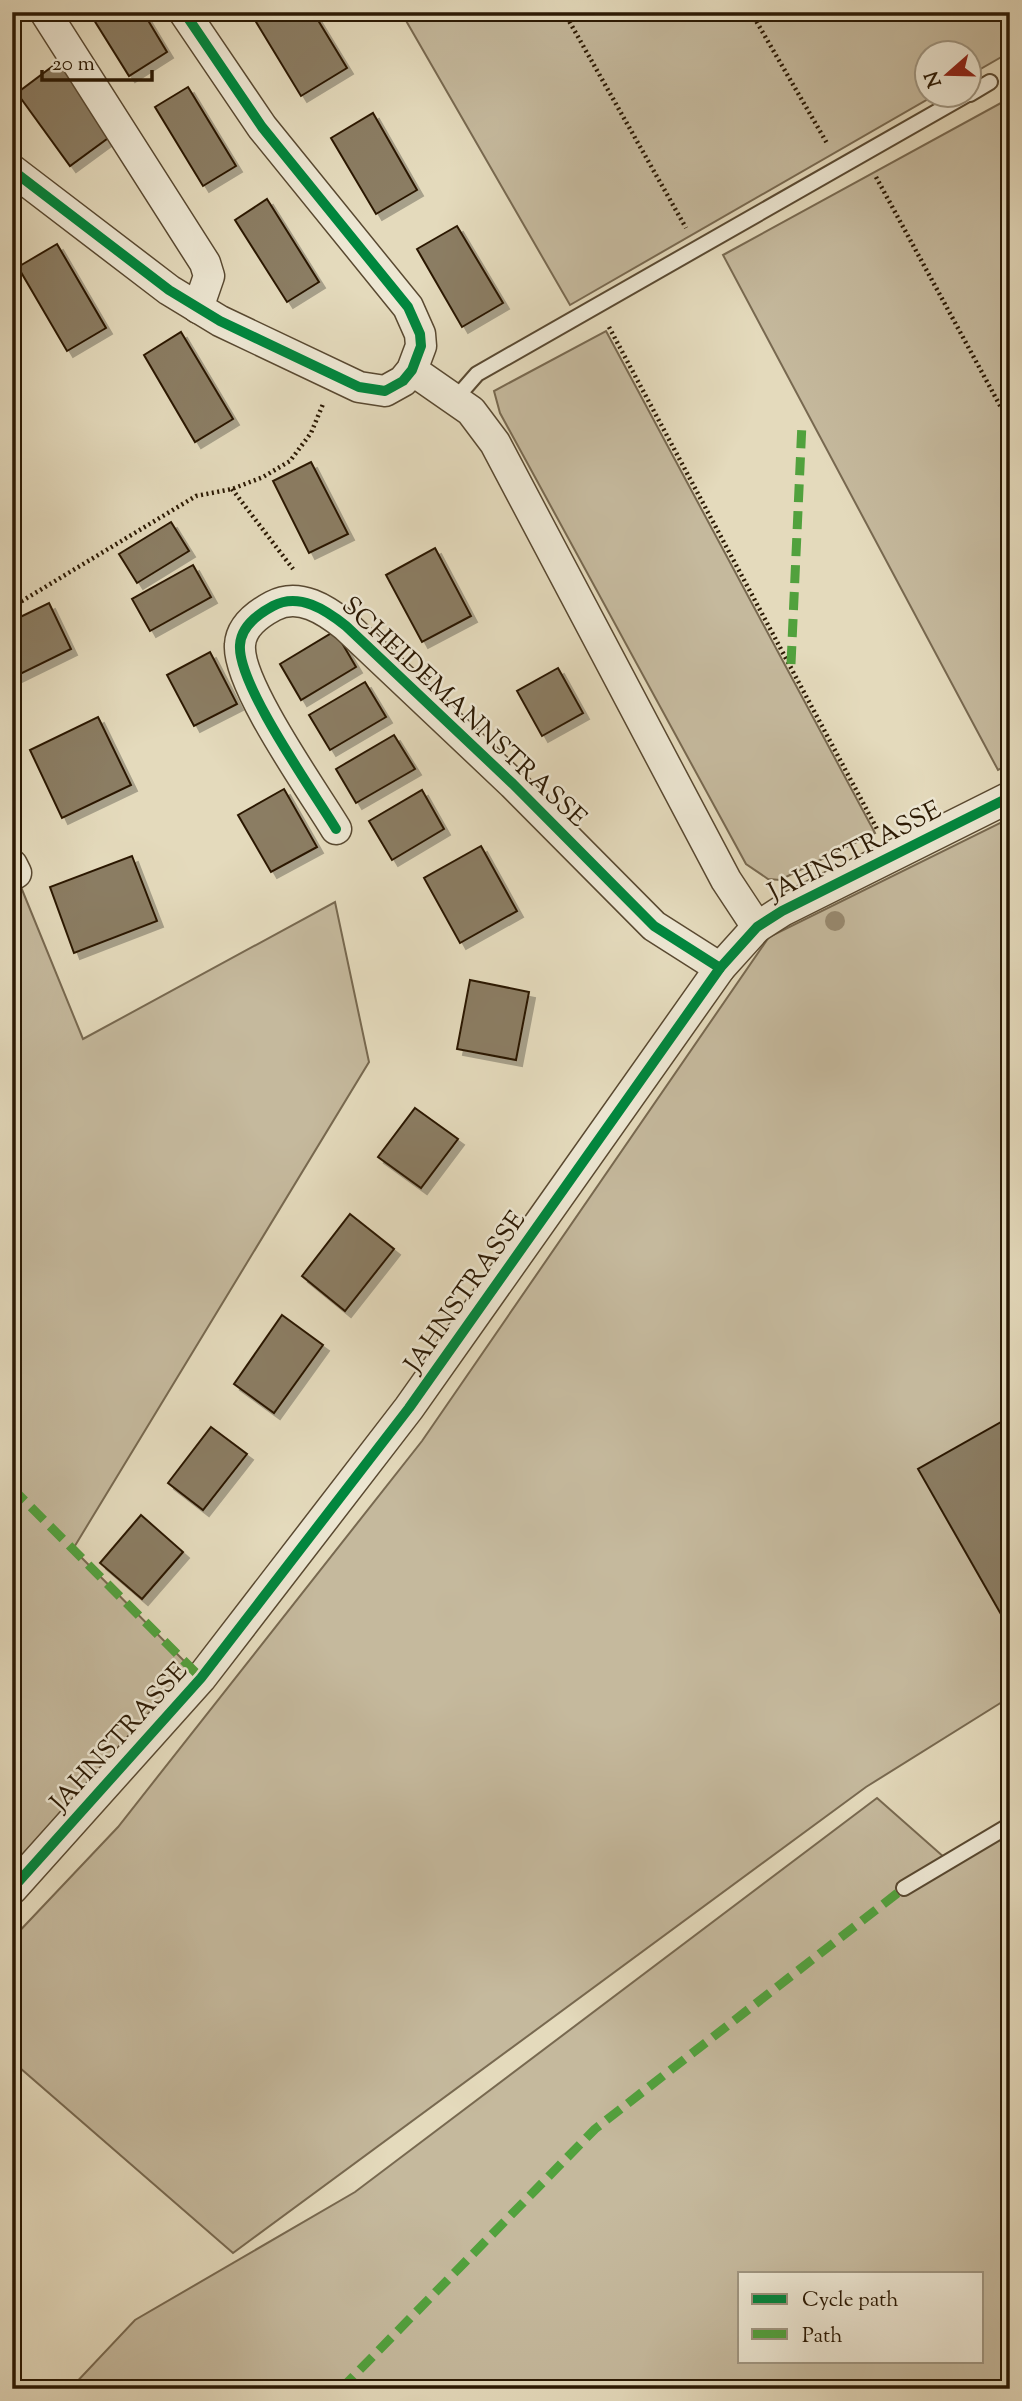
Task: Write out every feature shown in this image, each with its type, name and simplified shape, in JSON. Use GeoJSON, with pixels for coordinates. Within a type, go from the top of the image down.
{"type":"FeatureCollection","features":[{"type":"Feature","properties":{"kind":"street"},"geometry":{"type":"LineString","coordinates":[[45,12],[205,263],[209,276],[198,308]]}},
{"type":"Feature","properties":{"kind":"street"},"geometry":{"type":"LineString","coordinates":[[12,170],[139,270],[198,308],[334,378],[359,387],[385,391],[403,381],[412,370],[421,346],[420,334],[408,307],[262,127],[184,12]]}},
{"type":"Feature","properties":{"kind":"street"},"geometry":{"type":"LineString","coordinates":[[412,370],[456,398],[484,427],[507,464],[726,880],[757,927]]}},
{"type":"Feature","properties":{"kind":"street","name":"SCHEIDEMANNSTRASSE"},"geometry":{"type":"LineString","coordinates":[[336,829],[257,702],[243,668],[239,644],[246,626],[277,603],[299,601],[323,608],[513,784],[654,926],[720,968]]}},
{"type":"Feature","properties":{"kind":"street","name":"JAHNSTRASSE"},"geometry":{"type":"LineString","coordinates":[[12,1889],[201,1678],[393,1430],[720,968],[757,927],[1010,797]]}},
{"type":"Feature","properties":{"kind":"lane"},"geometry":{"type":"LineString","coordinates":[[984,85],[990,82]]}},
{"type":"Feature","properties":{"kind":"lane"},"geometry":{"type":"LineString","coordinates":[[456,398],[477,374],[944,108]]}},
{"type":"Feature","properties":{"kind":"lane"},"geometry":{"type":"LineString","coordinates":[[904,1888],[1010,1825]]}},
{"type":"Feature","properties":{"kind":"path"},"geometry":{"type":"LineString","coordinates":[[564,12],[697,248]]}},
{"type":"Feature","properties":{"kind":"path"},"geometry":{"type":"LineString","coordinates":[[751,12],[841,167]]}},
{"type":"Feature","properties":{"kind":"path"},"geometry":{"type":"LineString","coordinates":[[864,154],[1010,424]]}},
{"type":"Feature","properties":{"kind":"path"},"geometry":{"type":"LineString","coordinates":[[597,304],[892,856]]}},
{"type":"Feature","properties":{"kind":"path"},"geometry":{"type":"LineString","coordinates":[[12,607],[196,496],[232,489],[263,477],[290,461],[311,433],[334,378]]}},
{"type":"Feature","properties":{"kind":"path"},"geometry":{"type":"LineString","coordinates":[[232,489],[323,608]]}},
{"type":"Feature","properties":{"kind":"shaded area"},"geometry":{"type":"Polygon","coordinates":[[[401,12],[1010,12],[1010,52],[984,67],[984,38],[914,38],[914,107],[570,305],[401,12]]]}},
{"type":"Feature","properties":{"kind":"shaded area"},"geometry":{"type":"Polygon","coordinates":[[[1010,98],[1010,764],[998,770],[723,255],[1010,98]]]}},
{"type":"Feature","properties":{"kind":"shaded area"},"geometry":{"type":"Polygon","coordinates":[[[606,331],[875,833],[780,880],[768,879],[746,864],[500,413],[494,391],[606,331]]]}},
{"type":"Feature","properties":{"kind":"shaded area"},"geometry":{"type":"Polygon","coordinates":[[[1010,818],[1010,1697],[866,1787],[233,2253],[12,2061],[12,1939],[118,1827],[422,1441],[769,937],[1010,818]]]}},
{"type":"Feature","properties":{"kind":"shaded area"},"geometry":{"type":"Polygon","coordinates":[[[12,865],[83,1039],[335,902],[369,1062],[73,1549],[201,1678],[12,1889],[12,865]]]}},
{"type":"Feature","properties":{"kind":"shaded area"},"geometry":{"type":"Polygon","coordinates":[[[877,1798],[954,1866],[1010,1821],[1010,2389],[70,2389],[135,2320],[355,2192],[877,1798]]]}},
{"type":"Feature","properties":{"kind":"building"},"geometry":{"type":"Polygon","coordinates":[[[89,12],[143,12],[167,52],[129,76],[89,12]]]}},
{"type":"Feature","properties":{"kind":"building"},"geometry":{"type":"Polygon","coordinates":[[[250,12],[313,12],[347,68],[301,96],[250,12]]]}},
{"type":"Feature","properties":{"kind":"building"},"geometry":{"type":"Polygon","coordinates":[[[61,60],[115,133],[70,166],[17,93],[61,60]]]}},
{"type":"Feature","properties":{"kind":"building"},"geometry":{"type":"Polygon","coordinates":[[[188,87],[236,166],[203,186],[155,107],[188,87]]]}},
{"type":"Feature","properties":{"kind":"building"},"geometry":{"type":"Polygon","coordinates":[[[373,113],[417,190],[376,214],[331,138],[373,113]]]}},
{"type":"Feature","properties":{"kind":"building"},"geometry":{"type":"Polygon","coordinates":[[[267,199],[319,282],[287,302],[235,220],[267,199]]]}},
{"type":"Feature","properties":{"kind":"building"},"geometry":{"type":"Polygon","coordinates":[[[457,226],[503,303],[462,327],[417,249],[457,226]]]}},
{"type":"Feature","properties":{"kind":"building"},"geometry":{"type":"Polygon","coordinates":[[[57,244],[106,328],[67,351],[18,267],[57,244]]]}},
{"type":"Feature","properties":{"kind":"building"},"geometry":{"type":"Polygon","coordinates":[[[181,332],[233,419],[195,442],[144,355],[181,332]]]}},
{"type":"Feature","properties":{"kind":"building"},"geometry":{"type":"Polygon","coordinates":[[[311,462],[348,534],[309,553],[273,481],[311,462]]]}},
{"type":"Feature","properties":{"kind":"building"},"geometry":{"type":"Polygon","coordinates":[[[171,522],[189,551],[137,583],[119,554],[171,522]]]}},
{"type":"Feature","properties":{"kind":"building"},"geometry":{"type":"Polygon","coordinates":[[[435,548],[471,616],[422,642],[386,575],[435,548]]]}},
{"type":"Feature","properties":{"kind":"building"},"geometry":{"type":"Polygon","coordinates":[[[193,565],[211,597],[150,631],[132,599],[193,565]]]}},
{"type":"Feature","properties":{"kind":"building"},"geometry":{"type":"Polygon","coordinates":[[[49,603],[71,649],[12,678],[12,621],[49,603]]]}},
{"type":"Feature","properties":{"kind":"building"},"geometry":{"type":"Polygon","coordinates":[[[335,631],[356,667],[301,700],[280,664],[335,631]]]}},
{"type":"Feature","properties":{"kind":"building"},"geometry":{"type":"Polygon","coordinates":[[[210,652],[237,704],[194,726],[167,675],[210,652]]]}},
{"type":"Feature","properties":{"kind":"building"},"geometry":{"type":"Polygon","coordinates":[[[558,668],[583,713],[542,736],[517,691],[558,668]]]}},
{"type":"Feature","properties":{"kind":"building"},"geometry":{"type":"Polygon","coordinates":[[[365,682],[386,717],[330,750],[309,715],[365,682]]]}},
{"type":"Feature","properties":{"kind":"building"},"geometry":{"type":"Polygon","coordinates":[[[98,717],[131,785],[62,818],[30,750],[98,717]]]}},
{"type":"Feature","properties":{"kind":"building"},"geometry":{"type":"Polygon","coordinates":[[[394,735],[415,769],[356,803],[336,769],[394,735]]]}},
{"type":"Feature","properties":{"kind":"building"},"geometry":{"type":"Polygon","coordinates":[[[284,789],[317,847],[271,872],[238,815],[284,789]]]}},
{"type":"Feature","properties":{"kind":"building"},"geometry":{"type":"Polygon","coordinates":[[[422,790],[444,829],[392,860],[369,821],[422,790]]]}},
{"type":"Feature","properties":{"kind":"building"},"geometry":{"type":"Polygon","coordinates":[[[481,846],[517,911],[460,943],[424,878],[481,846]]]}},
{"type":"Feature","properties":{"kind":"building"},"geometry":{"type":"Polygon","coordinates":[[[132,856],[157,921],[74,953],[50,887],[132,856]]]}},
{"type":"Feature","properties":{"kind":"building"},"geometry":{"type":"Polygon","coordinates":[[[470,980],[529,992],[516,1060],[457,1049],[470,980]]]}},
{"type":"Feature","properties":{"kind":"building"},"geometry":{"type":"Polygon","coordinates":[[[415,1108],[458,1139],[421,1188],[378,1157],[415,1108]]]}},
{"type":"Feature","properties":{"kind":"building"},"geometry":{"type":"Polygon","coordinates":[[[350,1214],[394,1249],[345,1311],[302,1276],[350,1214]]]}},
{"type":"Feature","properties":{"kind":"building"},"geometry":{"type":"Polygon","coordinates":[[[282,1315],[323,1345],[274,1413],[234,1384],[282,1315]]]}},
{"type":"Feature","properties":{"kind":"building"},"geometry":{"type":"Polygon","coordinates":[[[1010,1417],[1010,1630],[918,1469],[1010,1417]]]}},
{"type":"Feature","properties":{"kind":"building"},"geometry":{"type":"Polygon","coordinates":[[[211,1427],[247,1454],[203,1510],[168,1483],[211,1427]]]}},
{"type":"Feature","properties":{"kind":"building"},"geometry":{"type":"Polygon","coordinates":[[[141,1515],[183,1552],[142,1599],[100,1563],[141,1515]]]}},
{"type":"Feature","properties":{"kind":"marked path"},"geometry":{"type":"LineString","coordinates":[[791,664],[802,423]]}},
{"type":"Feature","properties":{"kind":"marked path"},"geometry":{"type":"LineString","coordinates":[[12,1488],[201,1678]]}},
{"type":"Feature","properties":{"kind":"marked path"},"geometry":{"type":"LineString","coordinates":[[341,2389],[595,2129],[904,1888]]}},
{"type":"Feature","properties":{"kind":"cycle path"},"geometry":{"type":"LineString","coordinates":[[12,170],[169,290],[220,321],[359,387],[385,391],[403,381],[412,370],[421,346],[420,334],[408,307],[262,127],[184,12]]}},
{"type":"Feature","properties":{"kind":"cycle path"},"geometry":{"type":"LineString","coordinates":[[336,829],[278,737],[250,685],[242,663],[240,645],[247,626],[262,613],[283,602],[312,605],[346,626],[513,784],[654,926],[720,968]]}},
{"type":"Feature","properties":{"kind":"cycle path"},"geometry":{"type":"LineString","coordinates":[[12,1889],[201,1678],[409,1408],[720,968],[757,927],[782,911],[1010,797]]}}]}
